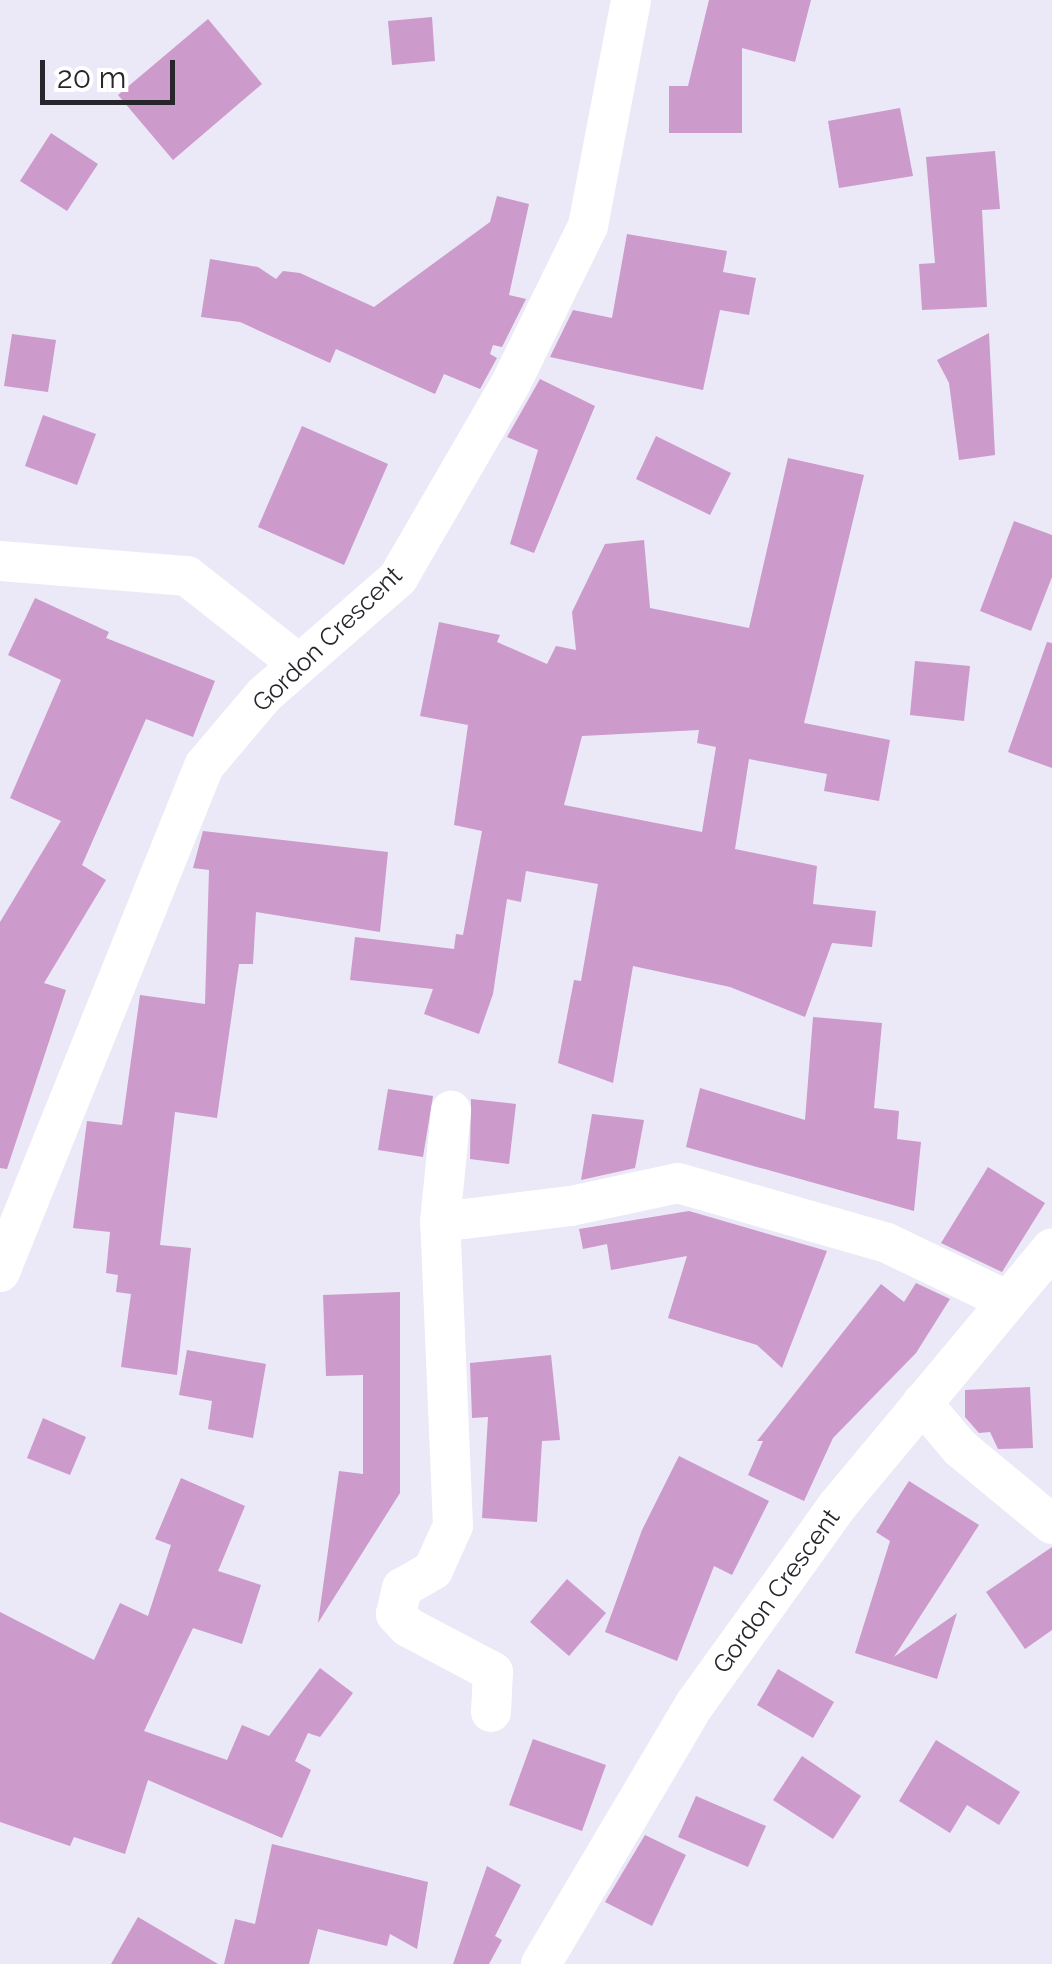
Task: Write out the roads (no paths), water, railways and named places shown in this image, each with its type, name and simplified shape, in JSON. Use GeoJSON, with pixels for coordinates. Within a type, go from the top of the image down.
{"type":"FeatureCollection","features":[{"type":"Feature","properties":{"kind":"street","name":"Gordon Crescent"},"geometry":{"type":"LineString","coordinates":[[0,1272],[204,766],[299,664],[398,578],[511,383],[588,226],[631,0]]}},
{"type":"Feature","properties":{"kind":"street"},"geometry":{"type":"LineString","coordinates":[[0,561],[187,576],[299,664]]}},
{"type":"Feature","properties":{"kind":"street"},"geometry":{"type":"LineString","coordinates":[[451,1110],[440,1222],[453,1526],[433,1570],[402,1588],[396,1614],[408,1628],[493,1672],[490,1712]]}},
{"type":"Feature","properties":{"kind":"street"},"geometry":{"type":"LineString","coordinates":[[440,1222],[571,1206],[678,1183],[888,1243],[1008,1300]]}},
{"type":"Feature","properties":{"kind":"street","name":"Gordon Crescent"},"geometry":{"type":"LineString","coordinates":[[541,1964],[695,1704],[838,1505],[1052,1248]]}},
{"type":"Feature","properties":{"kind":"street"},"geometry":{"type":"LineString","coordinates":[[922,1403],[960,1448],[1052,1524]]}}]}
